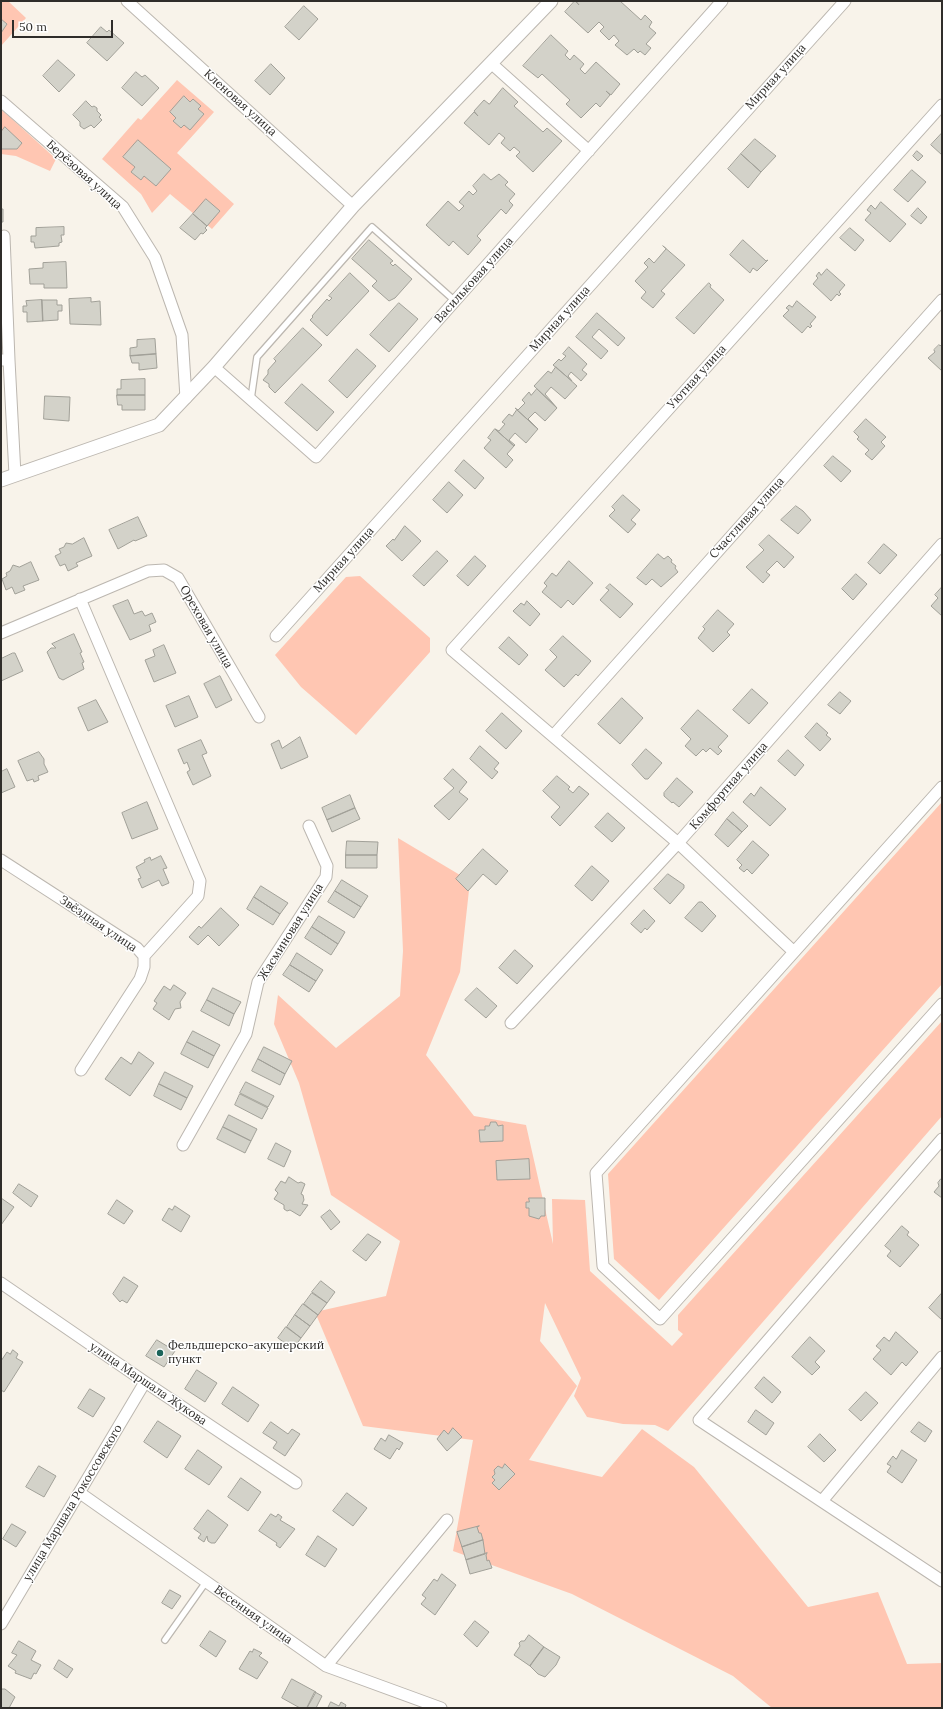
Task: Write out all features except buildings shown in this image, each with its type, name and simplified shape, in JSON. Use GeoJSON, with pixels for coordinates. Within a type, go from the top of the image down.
{"type":"FeatureCollection","features":[{"type":"Feature","properties":{"kind":"street","name":"Кленовая улица"},"geometry":{"type":"LineString","coordinates":[[127,1],[353,206]]}},
{"type":"Feature","properties":{"kind":"street"},"geometry":{"type":"LineString","coordinates":[[1,480],[159,425],[214,367],[353,206],[492,64],[551,1]]}},
{"type":"Feature","properties":{"kind":"street","name":"Васильковая улица"},"geometry":{"type":"LineString","coordinates":[[214,367],[316,457],[722,1]]}},
{"type":"Feature","properties":{"kind":"street","name":"Мирная улица"},"geometry":{"type":"LineString","coordinates":[[276,636],[844,1]]}},
{"type":"Feature","properties":{"kind":"street"},"geometry":{"type":"LineString","coordinates":[[492,64],[589,151]]}},
{"type":"Feature","properties":{"kind":"street","name":"Берёзовая улица"},"geometry":{"type":"LineString","coordinates":[[1,101],[122,207],[155,258],[182,335],[186,398]]}},
{"type":"Feature","properties":{"kind":"street","name":"Уютная улица"},"geometry":{"type":"LineString","coordinates":[[553,736],[452,650],[942,105]]}},
{"type":"Feature","properties":{"kind":"street"},"geometry":{"type":"LineString","coordinates":[[4,236],[5,360],[15,475]]}},
{"type":"Feature","properties":{"kind":"street","name":"Счастливая улица"},"geometry":{"type":"LineString","coordinates":[[553,736],[942,300]]}},
{"type":"Feature","properties":{"kind":"street","name":"Комфортная улица"},"geometry":{"type":"LineString","coordinates":[[511,1023],[678,843],[942,544]]}},
{"type":"Feature","properties":{"kind":"street","name":"Ореховая улица"},"geometry":{"type":"LineString","coordinates":[[1,633],[148,570],[164,570],[178,578],[259,717]]}},
{"type":"Feature","properties":{"kind":"street"},"geometry":{"type":"LineString","coordinates":[[80,599],[200,880],[198,896],[144,956]]}},
{"type":"Feature","properties":{"kind":"street"},"geometry":{"type":"LineString","coordinates":[[553,736],[678,843],[794,952]]}},
{"type":"Feature","properties":{"kind":"street"},"geometry":{"type":"LineString","coordinates":[[942,787],[596,1173],[604,1266],[660,1319],[942,1004]]}},
{"type":"Feature","properties":{"kind":"street","name":"Жасминовая улица"},"geometry":{"type":"LineString","coordinates":[[183,1144],[246,1034],[258,982],[326,877],[327,866],[309,826]]}},
{"type":"Feature","properties":{"kind":"street","name":"Звёздная улица"},"geometry":{"type":"LineString","coordinates":[[1,860],[137,948],[144,956],[144,967],[140,979],[81,1070]]}},
{"type":"Feature","properties":{"kind":"street"},"geometry":{"type":"LineString","coordinates":[[942,1139],[699,1420],[942,1581]]}},
{"type":"Feature","properties":{"kind":"street","name":"улица Маршала Жукова"},"geometry":{"type":"LineString","coordinates":[[1,1282],[145,1382],[296,1483]]}},
{"type":"Feature","properties":{"kind":"street"},"geometry":{"type":"LineString","coordinates":[[822,1501],[942,1357]]}},
{"type":"Feature","properties":{"kind":"street","name":"улица Маршала Рокоссовского"},"geometry":{"type":"LineString","coordinates":[[1,1624],[145,1382]]}},
{"type":"Feature","properties":{"kind":"street","name":"Весенняя улица"},"geometry":{"type":"LineString","coordinates":[[80,1493],[326,1666],[441,1708]]}},
{"type":"Feature","properties":{"kind":"street"},"geometry":{"type":"LineString","coordinates":[[326,1666],[447,1520]]}},
{"type":"Feature","properties":{"kind":"lane"},"geometry":{"type":"LineString","coordinates":[[251,400],[257,357],[372,227],[455,301]]}},
{"type":"Feature","properties":{"kind":"lane"},"geometry":{"type":"LineString","coordinates":[[165,1640],[206,1582]]}},
{"type":"Feature","properties":{"kind":"shaded area"},"geometry":{"type":"Polygon","coordinates":[[[1,1],[8,1],[26,18],[1,46],[1,1]]]}},
{"type":"Feature","properties":{"kind":"shaded area"},"geometry":{"type":"Polygon","coordinates":[[[177,80],[214,112],[177,153],[234,204],[212,229],[170,194],[152,213],[141,194],[102,159],[138,118],[141,120],[177,80]]]}},
{"type":"Feature","properties":{"kind":"shaded area"},"geometry":{"type":"Polygon","coordinates":[[[1,109],[56,159],[50,171],[16,156],[1,154],[1,109]]]}},
{"type":"Feature","properties":{"kind":"shaded area"},"geometry":{"type":"Polygon","coordinates":[[[360,576],[430,638],[430,652],[356,735],[301,687],[275,655],[346,577],[360,576]]]}},
{"type":"Feature","properties":{"kind":"shaded area"},"geometry":{"type":"Polygon","coordinates":[[[942,802],[942,984],[659,1300],[614,1259],[608,1174],[942,802]]]}},
{"type":"Feature","properties":{"kind":"shaded area"},"geometry":{"type":"Polygon","coordinates":[[[398,838],[470,881],[460,972],[426,1055],[474,1116],[526,1125],[553,1244],[552,1199],[585,1200],[590,1271],[672,1346],[683,1334],[678,1330],[678,1315],[942,1021],[942,1116],[668,1431],[655,1425],[623,1424],[587,1417],[574,1396],[581,1378],[545,1303],[540,1341],[577,1386],[529,1460],[602,1477],[642,1429],[694,1467],[808,1607],[878,1592],[907,1664],[942,1663],[942,1708],[772,1708],[733,1676],[572,1594],[453,1551],[473,1440],[363,1426],[315,1312],[386,1296],[400,1241],[331,1195],[299,1083],[274,1024],[278,995],[336,1048],[400,996],[403,951],[398,838]]]}},
{"type":"Feature","properties":{"kind":"place","name":"Фельдшерско-акушерский пункт"},"geometry":{"type":"Point","coordinates":[160,1353]}}]}
